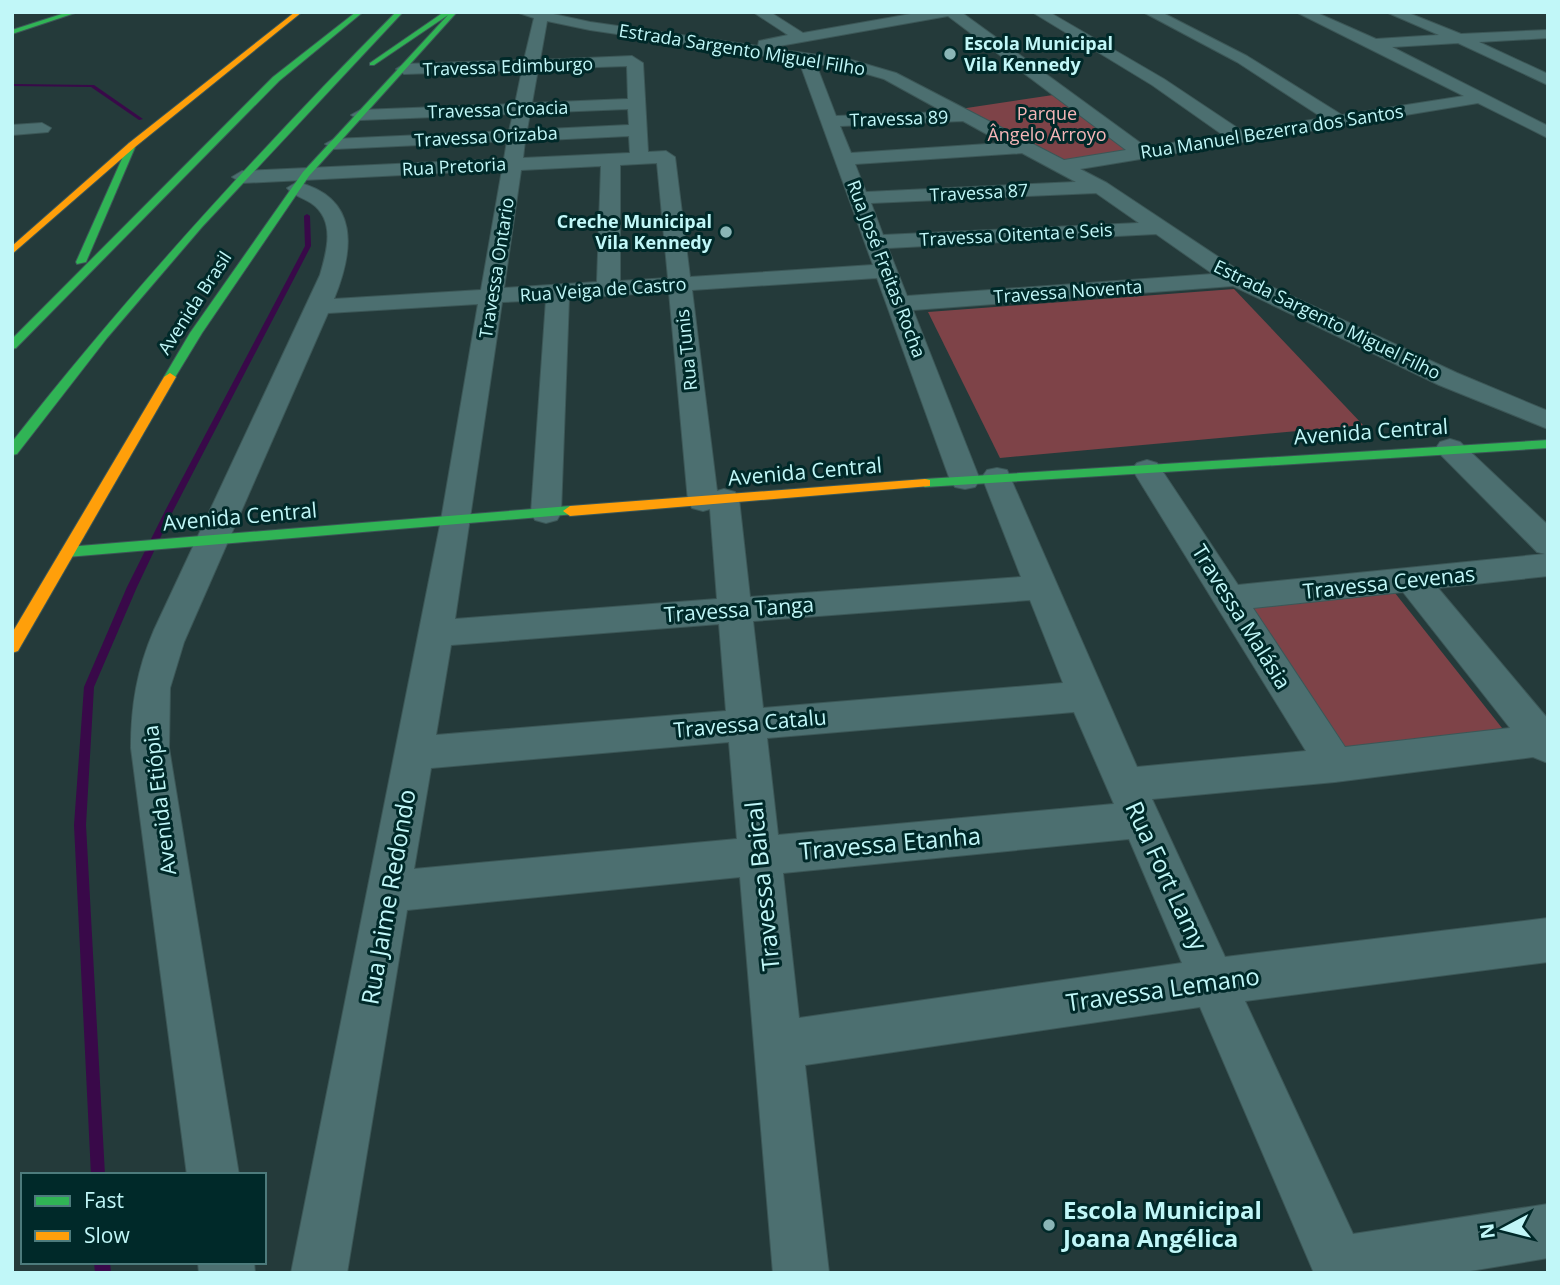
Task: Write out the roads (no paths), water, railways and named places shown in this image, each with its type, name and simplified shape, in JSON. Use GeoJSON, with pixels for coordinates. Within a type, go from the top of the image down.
{"type":"FeatureCollection","features":[{"type":"Feature","properties":{"kind":"main road"},"geometry":{"type":"LineString","coordinates":[[12,251],[131,145],[299,12]]}},
{"type":"Feature","properties":{"kind":"main road"},"geometry":{"type":"LineString","coordinates":[[12,346],[73,281],[266,89],[360,12]]}},
{"type":"Feature","properties":{"kind":"main road","name":"Avenida Brasil"},"geometry":{"type":"LineString","coordinates":[[12,451],[81,360],[242,177],[298,115],[400,12]]}},
{"type":"Feature","properties":{"kind":"main road"},"geometry":{"type":"LineString","coordinates":[[298,115],[448,12]]}},
{"type":"Feature","properties":{"kind":"main road","name":"Avenida Brasil"},"geometry":{"type":"LineString","coordinates":[[12,648],[196,333],[301,181],[454,12]]}},
{"type":"Feature","properties":{"kind":"main road"},"geometry":{"type":"LineString","coordinates":[[12,32],[72,13]]}},
{"type":"Feature","properties":{"kind":"main road"},"geometry":{"type":"LineString","coordinates":[[73,281],[131,145]]}},
{"type":"Feature","properties":{"kind":"main road","name":"Avenida Central"},"geometry":{"type":"LineString","coordinates":[[67,552],[981,478],[1450,447],[1548,444]]}},
{"type":"Feature","properties":{"kind":"street"},"geometry":{"type":"LineString","coordinates":[[760,12],[800,37]]}},
{"type":"Feature","properties":{"kind":"street"},"geometry":{"type":"LineString","coordinates":[[858,12],[878,23]]}},
{"type":"Feature","properties":{"kind":"street"},"geometry":{"type":"LineString","coordinates":[[739,48],[950,12],[1143,154]]}},
{"type":"Feature","properties":{"kind":"street"},"geometry":{"type":"LineString","coordinates":[[1039,12],[1158,82],[1240,138]]}},
{"type":"Feature","properties":{"kind":"street"},"geometry":{"type":"LineString","coordinates":[[1150,12],[1242,58],[1340,122]]}},
{"type":"Feature","properties":{"kind":"street"},"geometry":{"type":"LineString","coordinates":[[1303,12],[1372,43],[1548,134]]}},
{"type":"Feature","properties":{"kind":"street"},"geometry":{"type":"LineString","coordinates":[[1395,13],[1436,12]]}},
{"type":"Feature","properties":{"kind":"street"},"geometry":{"type":"LineString","coordinates":[[1395,13],[1463,40],[1548,80]]}},
{"type":"Feature","properties":{"kind":"street","name":"Estrada Sargento Miguel Filho"},"geometry":{"type":"LineString","coordinates":[[532,14],[641,28],[739,48],[871,69],[1064,166],[1100,187],[1236,279],[1448,379],[1548,421]]}},
{"type":"Feature","properties":{"kind":"street","name":"Travessa Ontario"},"geometry":{"type":"LineString","coordinates":[[456,520],[528,80],[532,14]]}},
{"type":"Feature","properties":{"kind":"street"},"geometry":{"type":"LineString","coordinates":[[1372,43],[1545,36]]}},
{"type":"Feature","properties":{"kind":"street","name":"Rua José Freitas Rocha"},"geometry":{"type":"LineString","coordinates":[[806,59],[874,242],[981,478]]}},
{"type":"Feature","properties":{"kind":"street"},"geometry":{"type":"LineString","coordinates":[[404,69],[528,80],[630,61],[639,158]]}},
{"type":"Feature","properties":{"kind":"street","name":"Travessa Edimburgo"},"geometry":{"type":"LineString","coordinates":[[382,92],[404,91]]}},
{"type":"Feature","properties":{"kind":"street","name":"Rua Manuel Bezerra dos Santos"},"geometry":{"type":"LineString","coordinates":[[1064,166],[1480,98]]}},
{"type":"Feature","properties":{"kind":"street","name":"Travessa Croacia"},"geometry":{"type":"LineString","coordinates":[[360,116],[636,104]]}},
{"type":"Feature","properties":{"kind":"street","name":"Travessa 89"},"geometry":{"type":"LineString","coordinates":[[830,121],[968,116]]}},
{"type":"Feature","properties":{"kind":"street"},"geometry":{"type":"LineString","coordinates":[[12,130],[42,128]]}},
{"type":"Feature","properties":{"kind":"street","name":"Travessa Orizaba"},"geometry":{"type":"LineString","coordinates":[[334,144],[638,130]]}},
{"type":"Feature","properties":{"kind":"street"},"geometry":{"type":"LineString","coordinates":[[843,159],[1027,147]]}},
{"type":"Feature","properties":{"kind":"street","name":"Rua Pretoria"},"geometry":{"type":"LineString","coordinates":[[242,177],[301,181],[514,164],[667,157]]}},
{"type":"Feature","properties":{"kind":"street","name":"Rua Tunis"},"geometry":{"type":"LineString","coordinates":[[667,157],[680,285],[714,500]]}},
{"type":"Feature","properties":{"kind":"street"},"geometry":{"type":"LineString","coordinates":[[608,289],[611,159]]}},
{"type":"Feature","properties":{"kind":"street","name":"Avenida Etiópia"},"geometry":{"type":"LineString","coordinates":[[213,1173],[150,748],[149,712],[153,682],[194,542],[318,307],[334,265],[338,226],[332,211],[301,181]]}},
{"type":"Feature","properties":{"kind":"street","name":"Travessa 87"},"geometry":{"type":"LineString","coordinates":[[858,198],[1100,187]]}},
{"type":"Feature","properties":{"kind":"street","name":"Travessa Oitenta e Seis"},"geometry":{"type":"LineString","coordinates":[[874,242],[1158,228]]}},
{"type":"Feature","properties":{"kind":"street","name":"Rua Veiga de Castro"},"geometry":{"type":"LineString","coordinates":[[318,307],[887,271]]}},
{"type":"Feature","properties":{"kind":"street","name":"Travessa Noventa"},"geometry":{"type":"LineString","coordinates":[[900,304],[1236,279]]}},
{"type":"Feature","properties":{"kind":"street"},"geometry":{"type":"LineString","coordinates":[[546,513],[558,292]]}},
{"type":"Feature","properties":{"kind":"street"},"geometry":{"type":"LineString","coordinates":[[1450,447],[1548,544]]}},
{"type":"Feature","properties":{"kind":"street","name":"Travessa Malásia"},"geometry":{"type":"LineString","coordinates":[[1147,468],[1335,765]]}},
{"type":"Feature","properties":{"kind":"street","name":"Rua Fort Lamy"},"geometry":{"type":"LineString","coordinates":[[981,478],[1042,587],[1132,802],[1340,1268]]}},
{"type":"Feature","properties":{"kind":"street","name":"Travessa Baical"},"geometry":{"type":"LineString","coordinates":[[714,500],[735,610],[801,1273]]}},
{"type":"Feature","properties":{"kind":"street","name":"Rua Jaime Redondo"},"geometry":{"type":"LineString","coordinates":[[319,1273],[456,520]]}},
{"type":"Feature","properties":{"kind":"street","name":"Travessa Cevenas"},"geometry":{"type":"LineString","coordinates":[[1230,598],[1548,565]]}},
{"type":"Feature","properties":{"kind":"street"},"geometry":{"type":"LineString","coordinates":[[1413,581],[1545,743]]}},
{"type":"Feature","properties":{"kind":"street","name":"Travessa Tanga"},"geometry":{"type":"LineString","coordinates":[[436,633],[1042,587]]}},
{"type":"Feature","properties":{"kind":"street","name":"Travessa Catalu"},"geometry":{"type":"LineString","coordinates":[[415,753],[1086,696]]}},
{"type":"Feature","properties":{"kind":"street","name":"Travessa Etanha"},"geometry":{"type":"LineString","coordinates":[[390,891],[760,856],[1132,802],[1335,765],[1545,743]]}},
{"type":"Feature","properties":{"kind":"street","name":"Travessa Lemano"},"geometry":{"type":"LineString","coordinates":[[778,1045],[1214,982],[1548,940]]}},
{"type":"Feature","properties":{"kind":"street"},"geometry":{"type":"LineString","coordinates":[[1340,1268],[1548,1231]]}},
{"type":"Feature","properties":{"kind":"waterway"},"geometry":{"type":"LineString","coordinates":[[12,85],[92,86],[141,119]]}},
{"type":"Feature","properties":{"kind":"waterway"},"geometry":{"type":"LineString","coordinates":[[98,1173],[80,825],[89,687],[132,587],[169,511],[308,246],[307,216]]}},
{"type":"Feature","properties":{"kind":"waterway"},"geometry":{"type":"LineString","coordinates":[[102,1264],[103,1273]]}},
{"type":"Feature","properties":{"kind":"place","name":"Escola Municipal Vila Kennedy"},"geometry":{"type":"Point","coordinates":[950,54]}},
{"type":"Feature","properties":{"kind":"place","name":"Creche Municipal Vila Kennedy"},"geometry":{"type":"Point","coordinates":[726,232]}},
{"type":"Feature","properties":{"kind":"place","name":"Escola Municipal Joana Angélica"},"geometry":{"type":"Point","coordinates":[1049,1225]}},
{"type":"Feature","properties":{"kind":"park label","name":"Parque Ângelo Arroyo"},"geometry":{"type":"Point","coordinates":[1047,124]}}]}
